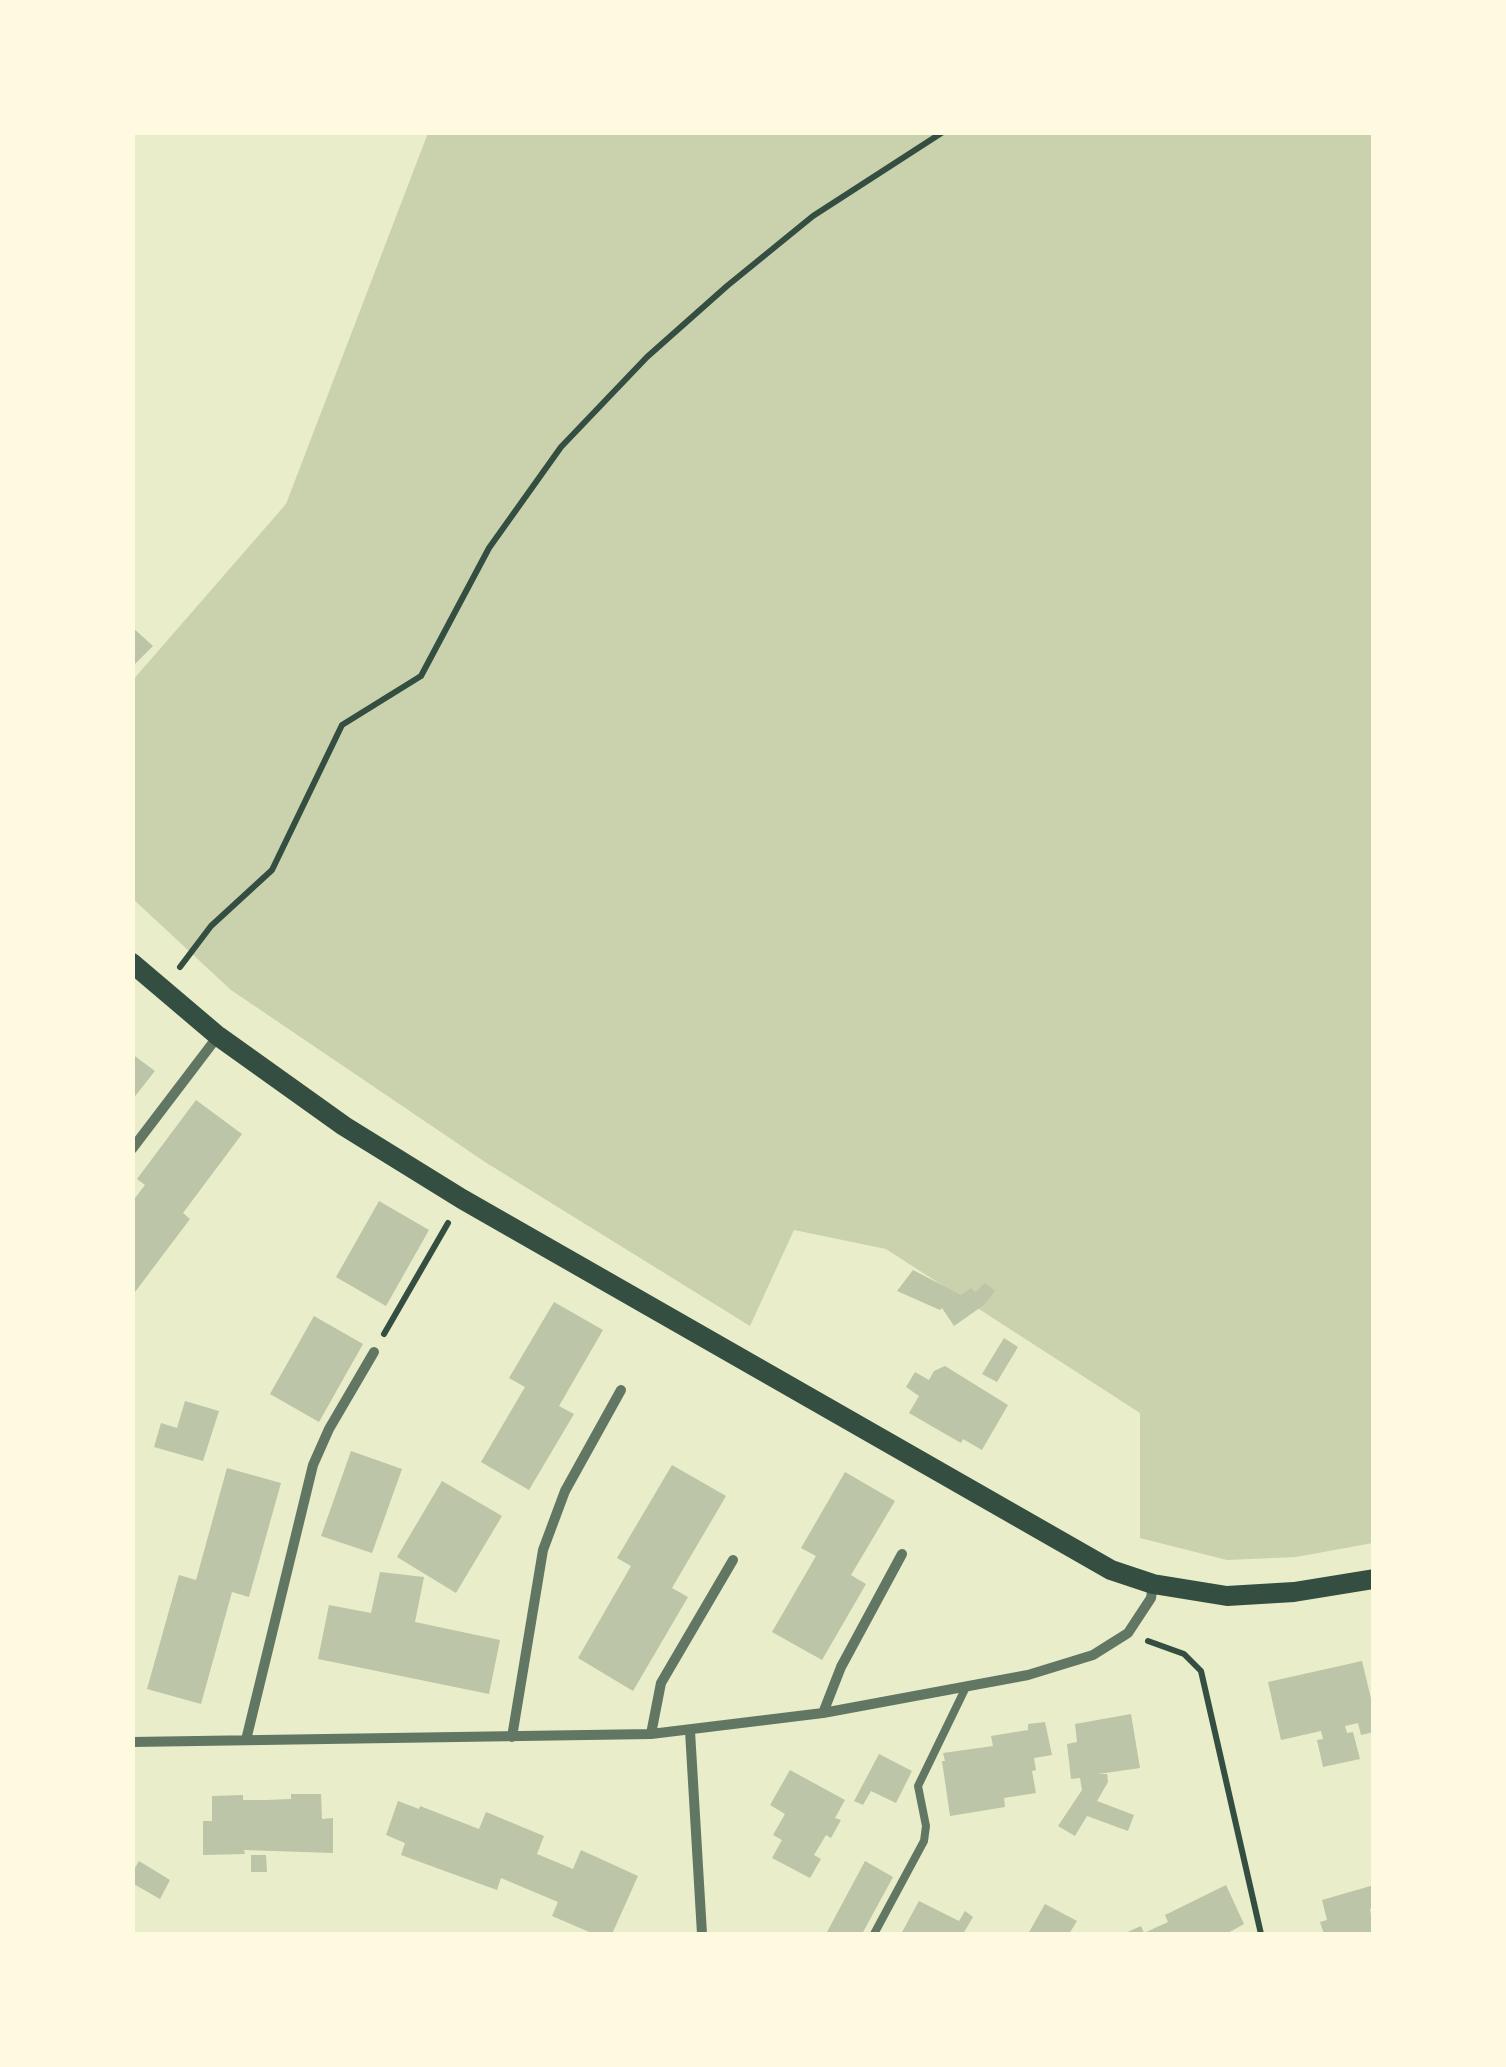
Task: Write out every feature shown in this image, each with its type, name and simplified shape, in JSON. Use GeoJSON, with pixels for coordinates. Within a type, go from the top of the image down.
{"type":"FeatureCollection","features":[{"type":"Feature","properties":{"kind":"main road"},"geometry":{"type":"LineString","coordinates":[[132,963],[218,1036],[344,1126],[462,1199],[1111,1570],[1153,1584],[1227,1596],[1294,1592],[1374,1580]]}},
{"type":"Feature","properties":{"kind":"street"},"geometry":{"type":"LineString","coordinates":[[132,1150],[218,1036]]}},
{"type":"Feature","properties":{"kind":"street"},"geometry":{"type":"LineString","coordinates":[[246,1740],[313,1465],[329,1429],[374,1352]]}},
{"type":"Feature","properties":{"kind":"street"},"geometry":{"type":"LineString","coordinates":[[512,1737],[543,1550],[565,1492],[621,1390]]}},
{"type":"Feature","properties":{"kind":"street"},"geometry":{"type":"LineString","coordinates":[[823,1714],[841,1667],[902,1554]]}},
{"type":"Feature","properties":{"kind":"street"},"geometry":{"type":"LineString","coordinates":[[650,1734],[661,1683],[732,1560]]}},
{"type":"Feature","properties":{"kind":"street"},"geometry":{"type":"LineString","coordinates":[[132,1742],[650,1734],[823,1714],[1028,1675],[1092,1655],[1128,1633],[1151,1598],[1153,1584]]}},
{"type":"Feature","properties":{"kind":"street"},"geometry":{"type":"LineString","coordinates":[[690,1731],[702,1934]]}},
{"type":"Feature","properties":{"kind":"lane"},"geometry":{"type":"LineString","coordinates":[[874,1934],[924,1841],[926,1826],[918,1786],[966,1687]]}},
{"type":"Feature","properties":{"kind":"path"},"geometry":{"type":"LineString","coordinates":[[162,991],[212,926],[272,870],[342,724],[421,676],[489,548],[561,447],[647,357],[741,274],[813,216],[943,132]]}},
{"type":"Feature","properties":{"kind":"path"},"geometry":{"type":"LineString","coordinates":[[386,1330],[462,1199]]}},
{"type":"Feature","properties":{"kind":"path"},"geometry":{"type":"LineString","coordinates":[[1128,1633],[1184,1654],[1201,1671],[1261,1934]]}},
{"type":"Feature","properties":{"kind":"green space"},"geometry":{"type":"Polygon","coordinates":[[[428,133],[1373,133],[1373,1543],[1296,1557],[1227,1560],[1140,1538],[1140,1413],[886,1249],[794,1230],[750,1326],[485,1162],[231,990],[133,899],[132,681],[286,504],[428,133]]]}},
{"type":"Feature","properties":{"kind":"building"},"geometry":{"type":"Polygon","coordinates":[[[132,627],[153,646],[132,667],[132,627]]]}},
{"type":"Feature","properties":{"kind":"building"},"geometry":{"type":"Polygon","coordinates":[[[132,1054],[155,1071],[132,1100],[132,1054]]]}},
{"type":"Feature","properties":{"kind":"building"},"geometry":{"type":"Polygon","coordinates":[[[196,1100],[242,1134],[183,1213],[190,1219],[132,1296],[132,1202],[145,1185],[137,1179],[196,1100]]]}},
{"type":"Feature","properties":{"kind":"building"},"geometry":{"type":"Polygon","coordinates":[[[379,1201],[429,1230],[386,1306],[336,1277],[379,1201]]]}},
{"type":"Feature","properties":{"kind":"building"},"geometry":{"type":"Polygon","coordinates":[[[913,1270],[961,1295],[971,1288],[975,1292],[985,1283],[995,1291],[984,1305],[954,1326],[942,1308],[897,1291],[913,1270]]]}},
{"type":"Feature","properties":{"kind":"building"},"geometry":{"type":"Polygon","coordinates":[[[554,1302],[603,1330],[559,1406],[574,1414],[529,1490],[481,1462],[525,1387],[509,1378],[554,1302]]]}},
{"type":"Feature","properties":{"kind":"building"},"geometry":{"type":"Polygon","coordinates":[[[314,1316],[363,1344],[319,1422],[270,1394],[314,1316]]]}},
{"type":"Feature","properties":{"kind":"building"},"geometry":{"type":"Polygon","coordinates":[[[1004,1338],[1018,1347],[997,1382],[982,1374],[1004,1338]]]}},
{"type":"Feature","properties":{"kind":"building"},"geometry":{"type":"Polygon","coordinates":[[[945,1366],[1008,1405],[982,1450],[963,1439],[961,1443],[909,1413],[919,1396],[906,1387],[915,1372],[929,1380],[934,1371],[945,1366]]]}},
{"type":"Feature","properties":{"kind":"building"},"geometry":{"type":"Polygon","coordinates":[[[185,1401],[219,1411],[203,1461],[154,1447],[161,1423],[177,1428],[185,1401]]]}},
{"type":"Feature","properties":{"kind":"building"},"geometry":{"type":"Polygon","coordinates":[[[351,1451],[402,1469],[372,1553],[321,1536],[351,1451]]]}},
{"type":"Feature","properties":{"kind":"building"},"geometry":{"type":"Polygon","coordinates":[[[672,1465],[726,1496],[672,1588],[688,1597],[633,1691],[578,1658],[631,1566],[617,1558],[672,1465]]]}},
{"type":"Feature","properties":{"kind":"building"},"geometry":{"type":"Polygon","coordinates":[[[227,1468],[281,1483],[249,1597],[232,1592],[201,1704],[147,1689],[179,1575],[196,1580],[227,1468]]]}},
{"type":"Feature","properties":{"kind":"building"},"geometry":{"type":"Polygon","coordinates":[[[845,1472],[895,1501],[851,1575],[866,1584],[822,1660],[772,1632],[816,1556],[801,1548],[845,1472]]]}},
{"type":"Feature","properties":{"kind":"building"},"geometry":{"type":"Polygon","coordinates":[[[442,1481],[502,1516],[456,1593],[397,1557],[442,1481]]]}},
{"type":"Feature","properties":{"kind":"building"},"geometry":{"type":"Polygon","coordinates":[[[380,1572],[424,1577],[415,1622],[500,1640],[489,1694],[318,1659],[329,1605],[371,1613],[380,1572]]]}},
{"type":"Feature","properties":{"kind":"building"},"geometry":{"type":"Polygon","coordinates":[[[1362,1661],[1374,1711],[1374,1732],[1361,1735],[1358,1723],[1345,1726],[1347,1733],[1353,1732],[1360,1759],[1323,1767],[1317,1740],[1323,1739],[1321,1731],[1281,1740],[1268,1682],[1362,1661]]]}},
{"type":"Feature","properties":{"kind":"building"},"geometry":{"type":"Polygon","coordinates":[[[1131,1714],[1140,1768],[1098,1774],[1107,1774],[1108,1782],[1097,1801],[1134,1815],[1128,1831],[1087,1816],[1075,1836],[1058,1826],[1082,1790],[1080,1778],[1071,1779],[1067,1744],[1077,1742],[1075,1724],[1131,1714]]]}},
{"type":"Feature","properties":{"kind":"building"},"geometry":{"type":"Polygon","coordinates":[[[1045,1722],[1052,1755],[1034,1758],[1036,1793],[1004,1798],[1005,1807],[950,1816],[943,1753],[993,1746],[991,1736],[1028,1730],[1028,1724],[1045,1722]]]}},
{"type":"Feature","properties":{"kind":"building"},"geometry":{"type":"Polygon","coordinates":[[[879,1754],[912,1771],[896,1803],[871,1791],[863,1805],[854,1801],[879,1754]]]}},
{"type":"Feature","properties":{"kind":"building"},"geometry":{"type":"Polygon","coordinates":[[[790,1770],[845,1800],[835,1818],[841,1820],[831,1838],[826,1835],[814,1855],[821,1859],[810,1878],[772,1858],[782,1840],[773,1835],[785,1814],[770,1805],[790,1770]]]}},
{"type":"Feature","properties":{"kind":"building"},"geometry":{"type":"Polygon","coordinates":[[[291,1794],[321,1794],[322,1819],[333,1818],[333,1853],[244,1850],[245,1854],[203,1855],[203,1821],[212,1821],[212,1796],[243,1795],[243,1800],[266,1800],[291,1799],[291,1794]]]}},
{"type":"Feature","properties":{"kind":"building"},"geometry":{"type":"Polygon","coordinates":[[[398,1801],[479,1829],[486,1812],[544,1836],[537,1854],[573,1869],[581,1850],[638,1876],[612,1934],[594,1934],[552,1916],[558,1902],[501,1878],[497,1890],[401,1855],[405,1843],[386,1835],[398,1801]]]}},
{"type":"Feature","properties":{"kind":"building"},"geometry":{"type":"Polygon","coordinates":[[[251,1855],[266,1855],[267,1872],[251,1872],[251,1855]]]}},
{"type":"Feature","properties":{"kind":"building"},"geometry":{"type":"Polygon","coordinates":[[[139,1861],[170,1880],[160,1899],[132,1883],[132,1873],[139,1861]]]}},
{"type":"Feature","properties":{"kind":"building"},"geometry":{"type":"Polygon","coordinates":[[[865,1861],[893,1877],[862,1934],[826,1934],[865,1861]]]}},
{"type":"Feature","properties":{"kind":"building"},"geometry":{"type":"Polygon","coordinates":[[[1226,1885],[1244,1924],[1226,1934],[1123,1934],[1141,1926],[1144,1933],[1168,1922],[1165,1915],[1226,1885]]]}},
{"type":"Feature","properties":{"kind":"building"},"geometry":{"type":"Polygon","coordinates":[[[1374,1885],[1374,1908],[1370,1909],[1374,1934],[1324,1934],[1320,1922],[1327,1920],[1322,1900],[1374,1885]]]}},
{"type":"Feature","properties":{"kind":"building"},"geometry":{"type":"Polygon","coordinates":[[[919,1901],[959,1921],[965,1911],[973,1917],[963,1934],[901,1934],[919,1901]]]}},
{"type":"Feature","properties":{"kind":"building"},"geometry":{"type":"Polygon","coordinates":[[[1045,1904],[1077,1921],[1069,1934],[1028,1934],[1045,1904]]]}}]}
